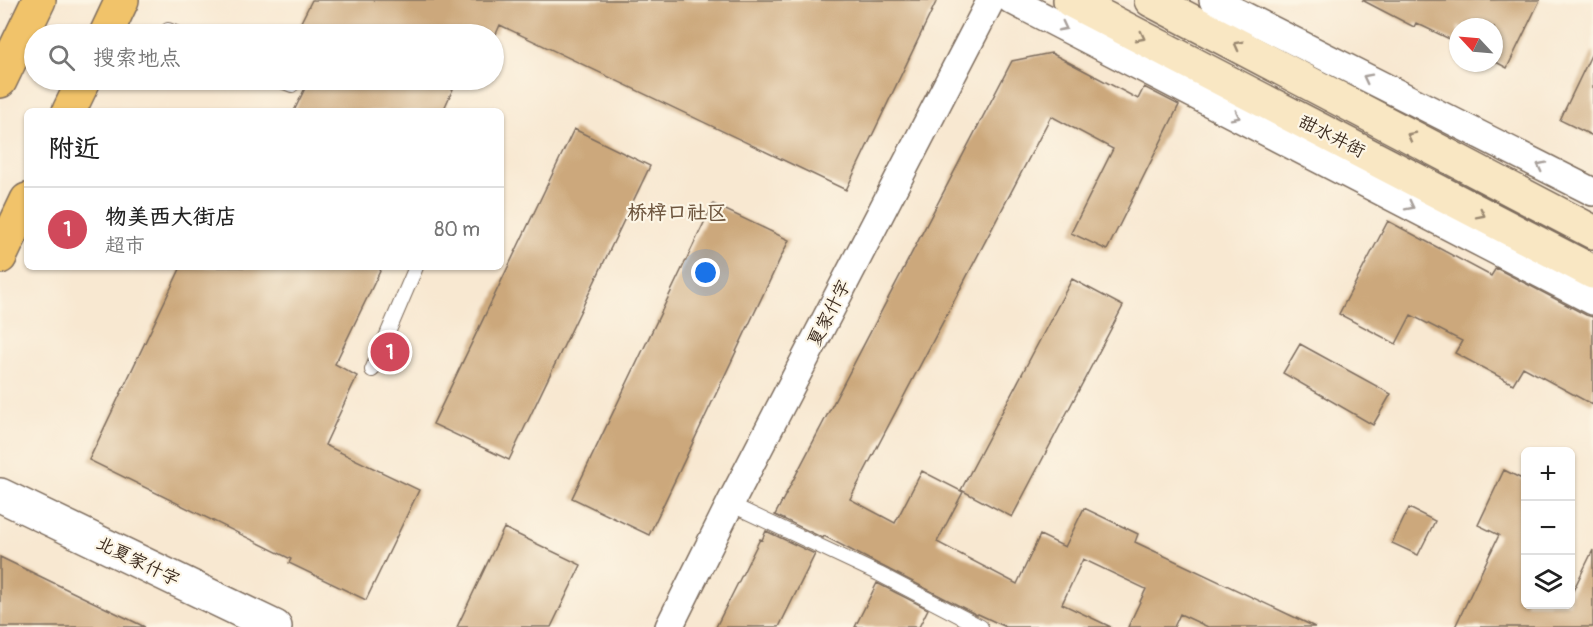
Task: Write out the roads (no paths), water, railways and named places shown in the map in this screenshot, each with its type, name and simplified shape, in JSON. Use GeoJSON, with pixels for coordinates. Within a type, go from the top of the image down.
{"type":"FeatureCollection","features":[{"type":"Feature","properties":{"kind":"main road"},"geometry":{"type":"LineString","coordinates":[[27,24],[39,0]]}},
{"type":"Feature","properties":{"kind":"main road"},"geometry":{"type":"LineString","coordinates":[[111,24],[122,0]]}},
{"type":"Feature","properties":{"kind":"main road","name":"甜水井街"},"geometry":{"type":"LineString","coordinates":[[1070,0],[1593,272]]}},
{"type":"Feature","properties":{"kind":"main road","name":"甜水井街"},"geometry":{"type":"LineString","coordinates":[[1151,0],[1593,232]]}},
{"type":"Feature","properties":{"kind":"main road"},"geometry":{"type":"LineString","coordinates":[[0,81],[24,31]]}},
{"type":"Feature","properties":{"kind":"main road"},"geometry":{"type":"LineString","coordinates":[[70,108],[79,90]]}},
{"type":"Feature","properties":{"kind":"main road"},"geometry":{"type":"LineString","coordinates":[[0,257],[24,206]]}},
{"type":"Feature","properties":{"kind":"street","name":"夏家什字"},"geometry":{"type":"LineString","coordinates":[[669,627],[730,504],[991,0]]}},
{"type":"Feature","properties":{"kind":"street"},"geometry":{"type":"LineString","coordinates":[[1011,0],[1593,301]]}},
{"type":"Feature","properties":{"kind":"street"},"geometry":{"type":"LineString","coordinates":[[1213,0],[1593,192]]}},
{"type":"Feature","properties":{"kind":"street","name":"北夏家什字"},"geometry":{"type":"LineString","coordinates":[[0,495],[275,627]]}},
{"type":"Feature","properties":{"kind":"lane"},"geometry":{"type":"LineString","coordinates":[[372,370],[415,270]]}},
{"type":"Feature","properties":{"kind":"lane"},"geometry":{"type":"LineString","coordinates":[[730,504],[879,574],[981,627]]}},
{"type":"Feature","properties":{"kind":"place","name":"物美西大街店"},"geometry":{"type":"Point","coordinates":[390,352]}},
{"type":"Feature","properties":{"kind":"district","name":"桥梓口社区"},"geometry":{"type":"Point","coordinates":[677,212]}}]}
